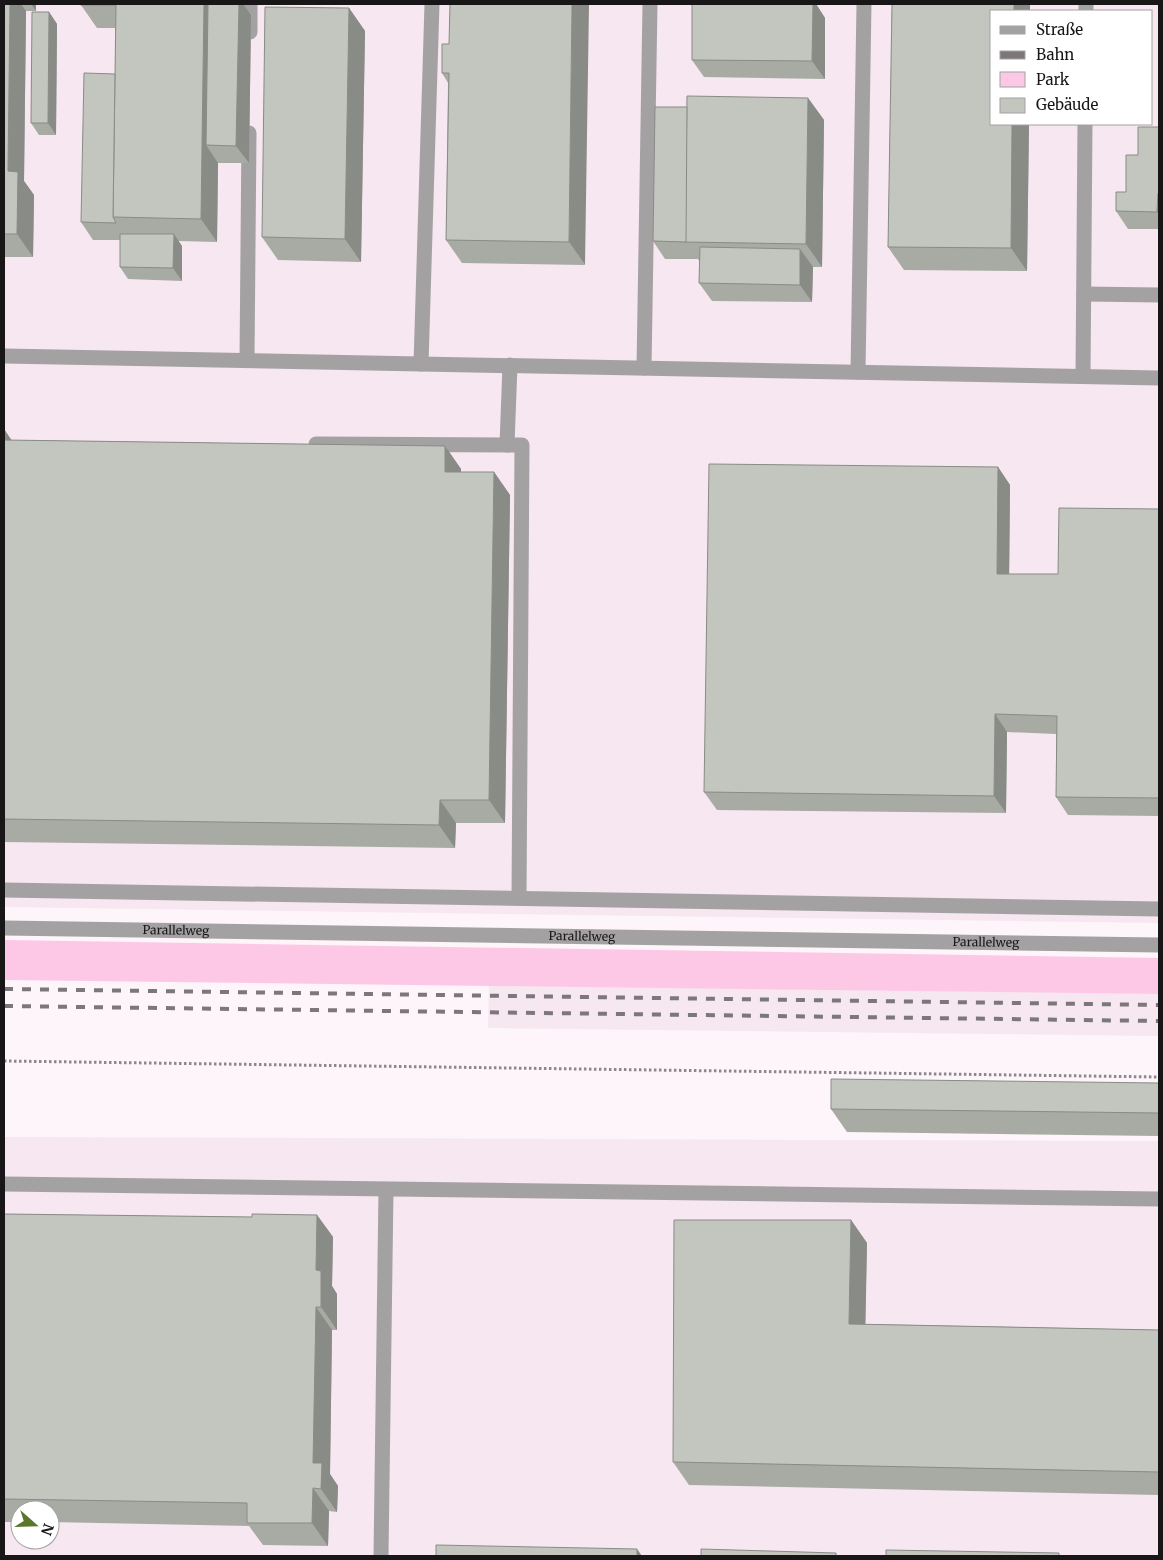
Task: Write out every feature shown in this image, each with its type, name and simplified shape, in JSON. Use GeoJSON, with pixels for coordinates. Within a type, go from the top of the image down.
{"type":"FeatureCollection","features":[{"type":"Feature","properties":{"kind":"street"},"geometry":{"type":"LineString","coordinates":[[250,4],[250,44]]}},
{"type":"Feature","properties":{"kind":"street"},"geometry":{"type":"LineString","coordinates":[[421,364],[432,4]]}},
{"type":"Feature","properties":{"kind":"street"},"geometry":{"type":"LineString","coordinates":[[644,368],[650,4]]}},
{"type":"Feature","properties":{"kind":"street"},"geometry":{"type":"LineString","coordinates":[[858,372],[864,4]]}},
{"type":"Feature","properties":{"kind":"street"},"geometry":{"type":"LineString","coordinates":[[247,360],[249,123]]}},
{"type":"Feature","properties":{"kind":"street"},"geometry":{"type":"LineString","coordinates":[[1083,376],[1085,125]]}},
{"type":"Feature","properties":{"kind":"street"},"geometry":{"type":"LineString","coordinates":[[1084,294],[1159,294]]}},
{"type":"Feature","properties":{"kind":"street"},"geometry":{"type":"LineString","coordinates":[[4,356],[1159,378]]}},
{"type":"Feature","properties":{"kind":"street"},"geometry":{"type":"LineString","coordinates":[[507,445],[510,365]]}},
{"type":"Feature","properties":{"kind":"street"},"geometry":{"type":"LineString","coordinates":[[316,444],[522,446],[520,898]]}},
{"type":"Feature","properties":{"kind":"street"},"geometry":{"type":"LineString","coordinates":[[4,890],[1159,909]]}},
{"type":"Feature","properties":{"kind":"street","name":"Parallelweg"},"geometry":{"type":"LineString","coordinates":[[4,928],[1159,945]]}},
{"type":"Feature","properties":{"kind":"street"},"geometry":{"type":"LineString","coordinates":[[4,1184],[1159,1199]]}},
{"type":"Feature","properties":{"kind":"street"},"geometry":{"type":"LineString","coordinates":[[381,1556],[386,1190]]}},
{"type":"Feature","properties":{"kind":"path"},"geometry":{"type":"LineString","coordinates":[[4,1061],[1159,1077]]}},
{"type":"Feature","properties":{"kind":"shaded area"},"geometry":{"type":"Polygon","coordinates":[[[4,4],[1159,4],[1159,923],[4,907],[4,4]]]}},
{"type":"Feature","properties":{"kind":"shaded area"},"geometry":{"type":"Polygon","coordinates":[[[489,985],[1159,994],[1159,1036],[488,1028],[489,985]]]}},
{"type":"Feature","properties":{"kind":"shaded area"},"geometry":{"type":"Polygon","coordinates":[[[4,1137],[1159,1141],[1159,1556],[4,1556],[4,1137]]]}},
{"type":"Feature","properties":{"kind":"green space"},"geometry":{"type":"Polygon","coordinates":[[[4,940],[1159,958],[1159,994],[4,980],[4,940]]]}},
{"type":"Feature","properties":{"kind":"building"},"geometry":{"type":"Polygon","coordinates":[[[4,4],[10,4],[8,171],[18,172],[17,234],[4,234],[4,4]]]}},
{"type":"Feature","properties":{"kind":"building"},"geometry":{"type":"Polygon","coordinates":[[[115,4],[115,5],[81,5],[115,4]]]}},
{"type":"Feature","properties":{"kind":"building"},"geometry":{"type":"Polygon","coordinates":[[[116,4],[204,4],[201,219],[113,217],[116,4]]]}},
{"type":"Feature","properties":{"kind":"building"},"geometry":{"type":"Polygon","coordinates":[[[208,4],[239,4],[236,146],[206,145],[208,4]]]}},
{"type":"Feature","properties":{"kind":"building"},"geometry":{"type":"Polygon","coordinates":[[[450,4],[572,4],[569,242],[446,240],[449,73],[442,73],[442,44],[449,44],[450,4]]]}},
{"type":"Feature","properties":{"kind":"building"},"geometry":{"type":"Polygon","coordinates":[[[692,4],[813,4],[812,61],[692,60],[692,4]]]}},
{"type":"Feature","properties":{"kind":"building"},"geometry":{"type":"Polygon","coordinates":[[[892,4],[1014,4],[1014,10],[990,10],[990,125],[1012,125],[1011,248],[888,247],[892,4]]]}},
{"type":"Feature","properties":{"kind":"building"},"geometry":{"type":"Polygon","coordinates":[[[265,7],[349,8],[345,239],[262,237],[265,7]]]}},
{"type":"Feature","properties":{"kind":"building"},"geometry":{"type":"Polygon","coordinates":[[[32,12],[49,12],[48,123],[31,123],[32,12]]]}},
{"type":"Feature","properties":{"kind":"building"},"geometry":{"type":"Polygon","coordinates":[[[84,73],[115,74],[113,217],[116,223],[81,222],[84,73]]]}},
{"type":"Feature","properties":{"kind":"building"},"geometry":{"type":"Polygon","coordinates":[[[687,96],[808,98],[806,244],[685,242],[687,96]]]}},
{"type":"Feature","properties":{"kind":"building"},"geometry":{"type":"Polygon","coordinates":[[[655,107],[687,107],[686,242],[653,241],[655,107]]]}},
{"type":"Feature","properties":{"kind":"building"},"geometry":{"type":"Polygon","coordinates":[[[1138,127],[1159,127],[1159,193],[1157,212],[1116,211],[1116,192],[1126,192],[1126,155],[1138,155],[1138,127]]]}},
{"type":"Feature","properties":{"kind":"building"},"geometry":{"type":"Polygon","coordinates":[[[120,234],[174,234],[173,268],[120,267],[120,234]]]}},
{"type":"Feature","properties":{"kind":"building"},"geometry":{"type":"Polygon","coordinates":[[[700,247],[800,249],[800,285],[699,283],[700,247]]]}},
{"type":"Feature","properties":{"kind":"building"},"geometry":{"type":"Polygon","coordinates":[[[4,440],[445,446],[445,472],[494,472],[489,800],[440,800],[439,825],[4,819],[4,440]]]}},
{"type":"Feature","properties":{"kind":"building"},"geometry":{"type":"Polygon","coordinates":[[[709,464],[998,467],[997,574],[1058,574],[1059,508],[1159,509],[1159,798],[1056,797],[1057,716],[995,714],[994,796],[704,792],[709,464]]]}},
{"type":"Feature","properties":{"kind":"building"},"geometry":{"type":"Polygon","coordinates":[[[831,1079],[1159,1083],[1159,1113],[831,1109],[831,1079]]]}},
{"type":"Feature","properties":{"kind":"building"},"geometry":{"type":"Polygon","coordinates":[[[4,1214],[252,1217],[252,1214],[317,1215],[316,1270],[321,1271],[321,1307],[316,1307],[313,1463],[322,1463],[321,1489],[313,1488],[312,1523],[247,1523],[247,1503],[4,1499],[4,1214]]]}},
{"type":"Feature","properties":{"kind":"building"},"geometry":{"type":"Polygon","coordinates":[[[674,1220],[851,1220],[849,1324],[1159,1330],[1159,1472],[673,1462],[674,1220]]]}},
{"type":"Feature","properties":{"kind":"building"},"geometry":{"type":"Polygon","coordinates":[[[436,1545],[637,1549],[637,1556],[436,1556],[436,1545]]]}},
{"type":"Feature","properties":{"kind":"building"},"geometry":{"type":"Polygon","coordinates":[[[701,1549],[836,1553],[836,1556],[701,1556],[701,1549]]]}},
{"type":"Feature","properties":{"kind":"building"},"geometry":{"type":"Polygon","coordinates":[[[886,1550],[1059,1553],[1059,1556],[886,1556],[886,1550]]]}},
{"type":"Feature","properties":{"kind":"railway"},"geometry":{"type":"LineString","coordinates":[[4,989],[1159,1005]]}},
{"type":"Feature","properties":{"kind":"railway"},"geometry":{"type":"LineString","coordinates":[[4,1006],[1159,1021]]}}]}
